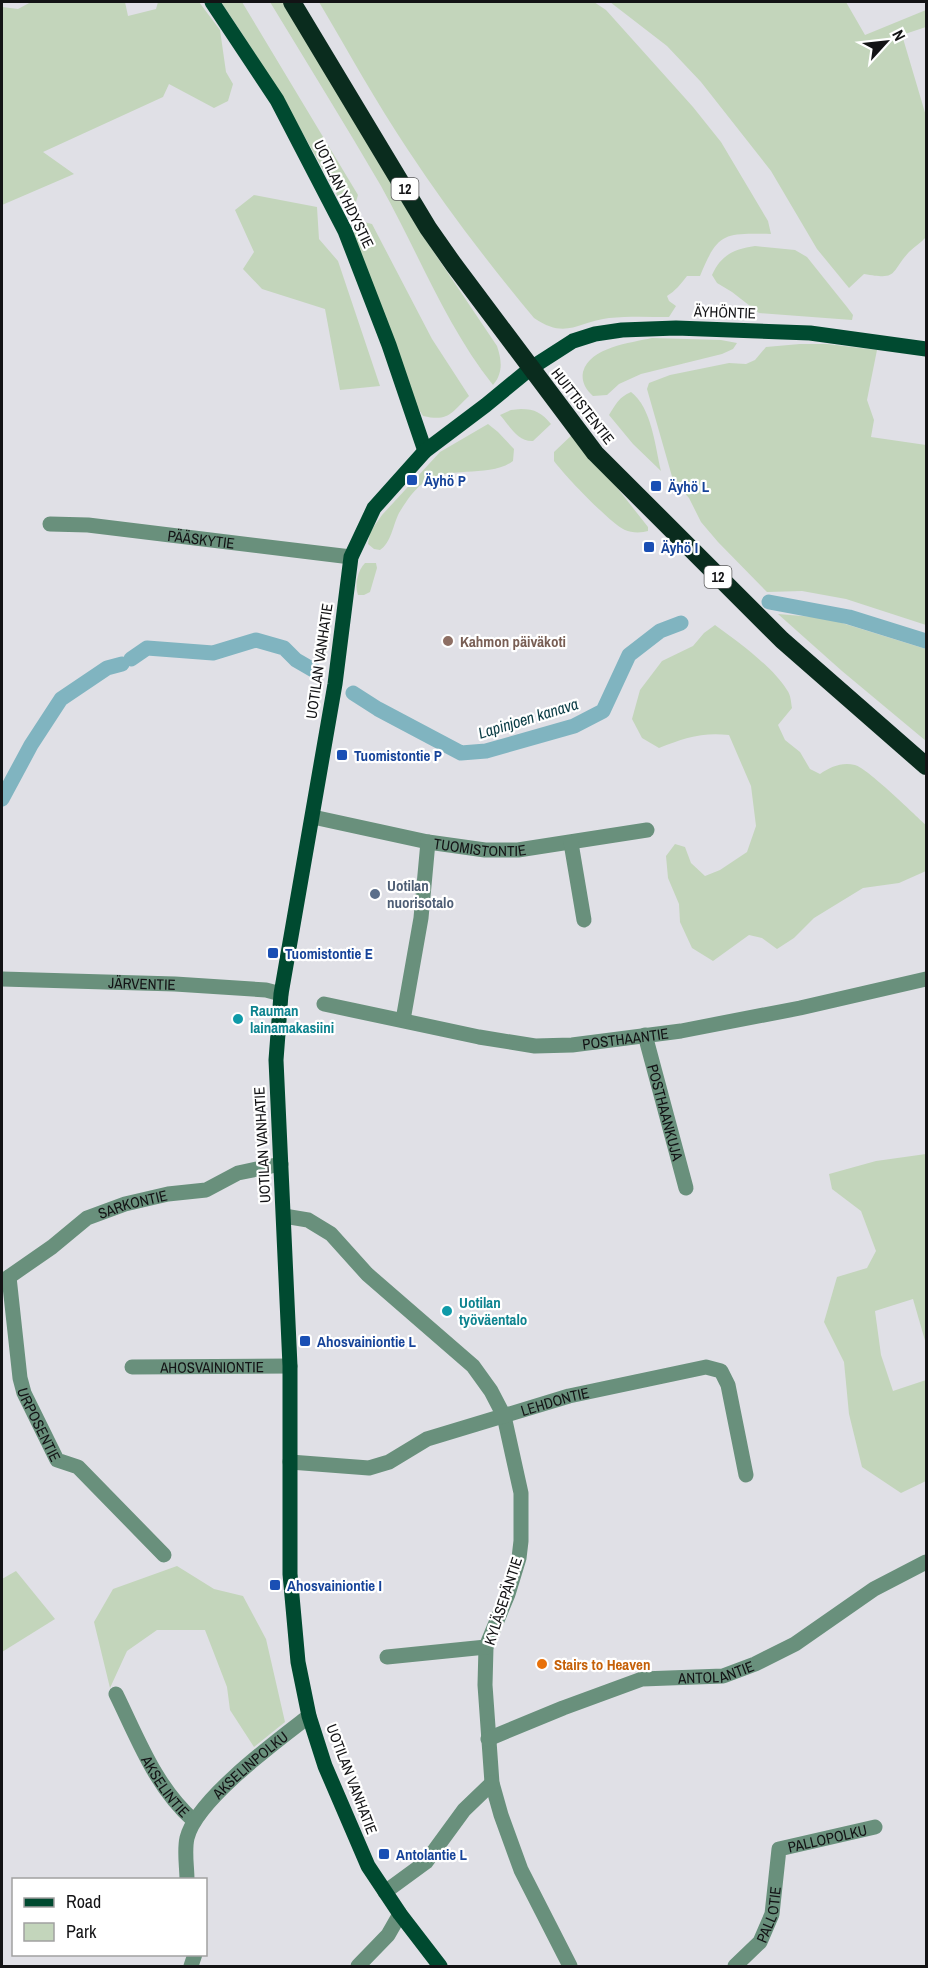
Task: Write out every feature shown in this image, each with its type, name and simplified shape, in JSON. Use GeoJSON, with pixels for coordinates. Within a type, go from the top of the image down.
{"type":"FeatureCollection","features":[{"type":"Feature","properties":{"kind":"highway","name":"HUITTISTENTIE"},"geometry":{"type":"LineString","coordinates":[[292,2],[428,228],[595,453],[782,640],[927,766]]}},
{"type":"Feature","properties":{"kind":"main road","name":"UOTILAN YHDYSTIE"},"geometry":{"type":"LineString","coordinates":[[212,2],[277,100],[345,231],[389,345],[425,451]]}},
{"type":"Feature","properties":{"kind":"main road","name":"ÄYHÖNTIE"},"geometry":{"type":"LineString","coordinates":[[531,368],[573,341],[595,334],[622,330],[676,328],[782,332],[844,337],[927,349]]}},
{"type":"Feature","properties":{"kind":"main road","name":"UOTILAN VANHATIE"},"geometry":{"type":"LineString","coordinates":[[440,1966],[400,1914],[368,1866],[325,1766],[309,1716],[298,1662],[290,1574],[290,1366],[276,1060],[281,994],[335,684],[351,556],[374,508],[425,451],[531,368]]}},
{"type":"Feature","properties":{"kind":"street","name":"PÄÄSKYTIE"},"geometry":{"type":"LineString","coordinates":[[50,524],[88,525],[351,556]]}},
{"type":"Feature","properties":{"kind":"street","name":"TUOMISTONTIE"},"geometry":{"type":"LineString","coordinates":[[313,817],[428,842],[472,848],[518,850],[647,830]]}},
{"type":"Feature","properties":{"kind":"street"},"geometry":{"type":"LineString","coordinates":[[404,1020],[421,918],[428,842]]}},
{"type":"Feature","properties":{"kind":"street"},"geometry":{"type":"LineString","coordinates":[[571,843],[584,920]]}},
{"type":"Feature","properties":{"kind":"street","name":"POSTHAANTIE"},"geometry":{"type":"LineString","coordinates":[[324,1004],[480,1037],[535,1046],[572,1045],[681,1031],[800,1008],[927,979]]}},
{"type":"Feature","properties":{"kind":"street","name":"JÄRVENTIE"},"geometry":{"type":"LineString","coordinates":[[2,980],[175,984],[266,990],[281,994]]}},
{"type":"Feature","properties":{"kind":"street","name":"POSTHAANKUJA"},"geometry":{"type":"LineString","coordinates":[[645,1035],[686,1188]]}},
{"type":"Feature","properties":{"kind":"street","name":"SARKONTIE"},"geometry":{"type":"LineString","coordinates":[[5,1280],[52,1247],[87,1218],[124,1204],[168,1194],[206,1190],[238,1173],[281,1164]]}},
{"type":"Feature","properties":{"kind":"street","name":"KYLÄSEPÄNTIE"},"geometry":{"type":"LineString","coordinates":[[284,1216],[308,1220],[331,1234],[367,1274],[473,1366],[491,1391],[504,1416],[521,1493],[521,1541],[519,1558],[508,1594],[486,1647],[485,1685],[492,1783],[521,1870],[570,1966]]}},
{"type":"Feature","properties":{"kind":"street","name":"URPOSENTIE"},"geometry":{"type":"LineString","coordinates":[[5,1280],[24,1393],[57,1460],[78,1467],[164,1555]]}},
{"type":"Feature","properties":{"kind":"street","name":"AHOSVAINIONTIE"},"geometry":{"type":"LineString","coordinates":[[132,1367],[290,1366]]}},
{"type":"Feature","properties":{"kind":"street","name":"LEHDONTIE"},"geometry":{"type":"LineString","coordinates":[[290,1462],[369,1468],[389,1462],[427,1439],[569,1396],[706,1367],[721,1371],[728,1385],[746,1475]]}},
{"type":"Feature","properties":{"kind":"street","name":"ANTOLANTIE"},"geometry":{"type":"LineString","coordinates":[[488,1738],[642,1679],[723,1676],[755,1664],[795,1644],[874,1589],[927,1562]]}},
{"type":"Feature","properties":{"kind":"street"},"geometry":{"type":"LineString","coordinates":[[387,1657],[486,1647]]}},
{"type":"Feature","properties":{"kind":"street","name":"AKSELINTIE"},"geometry":{"type":"LineString","coordinates":[[116,1694],[152,1768],[175,1804],[194,1821],[187,1838],[188,1878]]}},
{"type":"Feature","properties":{"kind":"street","name":"AKSELINPOLKU"},"geometry":{"type":"LineString","coordinates":[[194,1821],[209,1802],[268,1747],[309,1716]]}},
{"type":"Feature","properties":{"kind":"street"},"geometry":{"type":"LineString","coordinates":[[385,1892],[426,1862],[464,1810],[492,1783]]}},
{"type":"Feature","properties":{"kind":"street","name":"PALLOPOLKU"},"geometry":{"type":"LineString","coordinates":[[779,1849],[875,1827]]}},
{"type":"Feature","properties":{"kind":"street","name":"PALLOTIE"},"geometry":{"type":"LineString","coordinates":[[735,1966],[760,1942],[772,1914],[779,1849]]}},
{"type":"Feature","properties":{"kind":"street"},"geometry":{"type":"LineString","coordinates":[[358,1966],[388,1935],[400,1914]]}},
{"type":"Feature","properties":{"kind":"green space"},"geometry":{"type":"Polygon","coordinates":[[[31,2],[125,2],[128,16],[156,9],[158,2],[199,2],[220,30],[226,72],[233,84],[228,101],[214,108],[169,84],[163,97],[43,152],[74,174],[2,205],[2,7],[18,9],[31,2]]]}},
{"type":"Feature","properties":{"kind":"green space"},"geometry":{"type":"Polygon","coordinates":[[[221,2],[242,2],[358,195],[355,205],[350,210],[344,208],[285,103],[221,2]]]}},
{"type":"Feature","properties":{"kind":"green space"},"geometry":{"type":"Polygon","coordinates":[[[270,2],[286,2],[417,227],[497,346],[501,367],[499,376],[493,385],[447,314],[381,186],[270,2]]]}},
{"type":"Feature","properties":{"kind":"green space"},"geometry":{"type":"Polygon","coordinates":[[[319,2],[594,2],[606,10],[693,107],[721,142],[768,221],[771,234],[733,235],[718,243],[700,276],[687,276],[667,296],[669,301],[676,306],[669,317],[609,318],[563,329],[545,324],[534,318],[517,298],[438,194],[385,114],[319,2]]]}},
{"type":"Feature","properties":{"kind":"green space"},"geometry":{"type":"Polygon","coordinates":[[[610,2],[846,2],[865,35],[926,10],[926,27],[902,35],[926,116],[926,237],[909,252],[892,274],[883,276],[864,274],[849,288],[817,249],[771,171],[701,82],[667,46],[610,2]]]}},
{"type":"Feature","properties":{"kind":"green space"},"geometry":{"type":"Polygon","coordinates":[[[254,195],[317,207],[319,239],[338,261],[380,386],[340,390],[325,309],[262,289],[243,269],[254,252],[235,210],[254,195]]]}},
{"type":"Feature","properties":{"kind":"green space"},"geometry":{"type":"Polygon","coordinates":[[[364,222],[372,224],[432,339],[469,396],[449,415],[439,418],[423,416],[415,403],[354,235],[355,228],[364,222]]]}},
{"type":"Feature","properties":{"kind":"green space"},"geometry":{"type":"Polygon","coordinates":[[[755,246],[795,250],[807,257],[853,315],[852,320],[759,313],[717,283],[712,275],[724,258],[735,251],[755,246]]]}},
{"type":"Feature","properties":{"kind":"green space"},"geometry":{"type":"Polygon","coordinates":[[[652,338],[721,340],[737,343],[733,349],[722,354],[641,374],[619,384],[607,395],[593,396],[590,394],[583,379],[583,372],[594,357],[622,344],[652,338]]]}},
{"type":"Feature","properties":{"kind":"green space"},"geometry":{"type":"Polygon","coordinates":[[[827,344],[877,350],[867,400],[874,420],[871,437],[926,445],[926,625],[846,599],[802,591],[767,592],[701,522],[689,498],[673,480],[647,389],[649,383],[670,375],[729,363],[746,364],[755,360],[766,347],[827,344]]]}},
{"type":"Feature","properties":{"kind":"green space"},"geometry":{"type":"Polygon","coordinates":[[[631,392],[638,399],[648,417],[661,471],[633,444],[609,415],[616,404],[631,392]]]}},
{"type":"Feature","properties":{"kind":"green space"},"geometry":{"type":"Polygon","coordinates":[[[521,409],[538,412],[551,424],[533,441],[518,436],[500,415],[521,409]]]}},
{"type":"Feature","properties":{"kind":"green space"},"geometry":{"type":"Polygon","coordinates":[[[488,424],[514,449],[513,461],[493,469],[432,478],[422,484],[407,501],[384,547],[380,550],[374,549],[368,544],[370,532],[382,515],[440,452],[488,424]]]}},
{"type":"Feature","properties":{"kind":"green space"},"geometry":{"type":"Polygon","coordinates":[[[574,433],[648,527],[648,531],[630,532],[618,526],[554,461],[554,452],[574,433]]]}},
{"type":"Feature","properties":{"kind":"green space"},"geometry":{"type":"Polygon","coordinates":[[[365,563],[376,563],[377,568],[370,592],[358,595],[357,578],[365,563]]]}},
{"type":"Feature","properties":{"kind":"green space"},"geometry":{"type":"Polygon","coordinates":[[[778,614],[826,618],[926,649],[926,741],[842,671],[778,614]]]}},
{"type":"Feature","properties":{"kind":"green space"},"geometry":{"type":"Polygon","coordinates":[[[715,625],[744,647],[781,681],[788,692],[792,708],[778,725],[785,740],[800,752],[810,769],[820,774],[836,766],[855,765],[880,782],[926,825],[926,871],[899,883],[863,888],[814,918],[794,938],[777,949],[762,938],[749,935],[713,961],[692,948],[680,922],[679,904],[668,878],[666,856],[675,844],[685,847],[691,863],[705,876],[720,870],[747,852],[756,826],[751,786],[729,735],[710,734],[693,737],[659,748],[642,738],[632,719],[640,690],[662,661],[693,646],[704,633],[715,625]]]}},
{"type":"Feature","properties":{"kind":"green space"},"geometry":{"type":"Polygon","coordinates":[[[926,1154],[926,1344],[913,1299],[875,1311],[881,1355],[893,1391],[926,1380],[926,1481],[901,1493],[862,1467],[849,1414],[844,1362],[824,1322],[837,1277],[867,1268],[876,1251],[861,1211],[832,1189],[829,1174],[876,1161],[926,1154]]]}},
{"type":"Feature","properties":{"kind":"green space"},"geometry":{"type":"Polygon","coordinates":[[[177,1566],[214,1589],[243,1596],[266,1639],[285,1722],[254,1747],[230,1710],[227,1687],[205,1630],[157,1630],[127,1651],[110,1688],[94,1622],[113,1589],[177,1566]]]}},
{"type":"Feature","properties":{"kind":"green space"},"geometry":{"type":"Polygon","coordinates":[[[16,1571],[55,1619],[2,1652],[2,1579],[16,1571]]]}},
{"type":"Feature","properties":{"kind":"waterway","name":"Lapinjoen kanava"},"geometry":{"type":"LineString","coordinates":[[769,602],[849,617],[926,641]]}},
{"type":"Feature","properties":{"kind":"waterway","name":"Lapinjoen kanava"},"geometry":{"type":"LineString","coordinates":[[353,693],[378,709],[461,753],[486,751],[574,726],[603,711],[629,655],[660,631],[681,623]]}},
{"type":"Feature","properties":{"kind":"waterway","name":"Lapinjoen kanava"},"geometry":{"type":"LineString","coordinates":[[131,659],[147,648],[213,653],[256,640],[284,648],[296,660],[315,671]]}},
{"type":"Feature","properties":{"kind":"waterway","name":"Lapinjoen kanava"},"geometry":{"type":"LineString","coordinates":[[2,799],[31,745],[61,699],[107,668],[122,664]]}},
{"type":"Feature","properties":{"kind":"place","name":"Äyhö P"},"geometry":{"type":"Point","coordinates":[412,480]}},
{"type":"Feature","properties":{"kind":"place","name":"Äyhö L"},"geometry":{"type":"Point","coordinates":[656,486]}},
{"type":"Feature","properties":{"kind":"place","name":"Äyhö I"},"geometry":{"type":"Point","coordinates":[649,547]}},
{"type":"Feature","properties":{"kind":"place","name":"Kahmon päiväkoti"},"geometry":{"type":"Point","coordinates":[448,641]}},
{"type":"Feature","properties":{"kind":"place","name":"Tuomistontie P"},"geometry":{"type":"Point","coordinates":[342,755]}},
{"type":"Feature","properties":{"kind":"place","name":"Uotilan nuorisotalo"},"geometry":{"type":"Point","coordinates":[375,894]}},
{"type":"Feature","properties":{"kind":"place","name":"Tuomistontie E"},"geometry":{"type":"Point","coordinates":[273,953]}},
{"type":"Feature","properties":{"kind":"place","name":"Rauman lainamakasiini"},"geometry":{"type":"Point","coordinates":[238,1019]}},
{"type":"Feature","properties":{"kind":"place","name":"Uotilan työväentalo"},"geometry":{"type":"Point","coordinates":[447,1311]}},
{"type":"Feature","properties":{"kind":"place","name":"Ahosvainiontie L"},"geometry":{"type":"Point","coordinates":[305,1341]}},
{"type":"Feature","properties":{"kind":"place","name":"Ahosvainiontie I"},"geometry":{"type":"Point","coordinates":[275,1585]}},
{"type":"Feature","properties":{"kind":"place","name":"Stairs to Heaven"},"geometry":{"type":"Point","coordinates":[542,1664]}},
{"type":"Feature","properties":{"kind":"place","name":"Antolantie L"},"geometry":{"type":"Point","coordinates":[384,1854]}}]}
